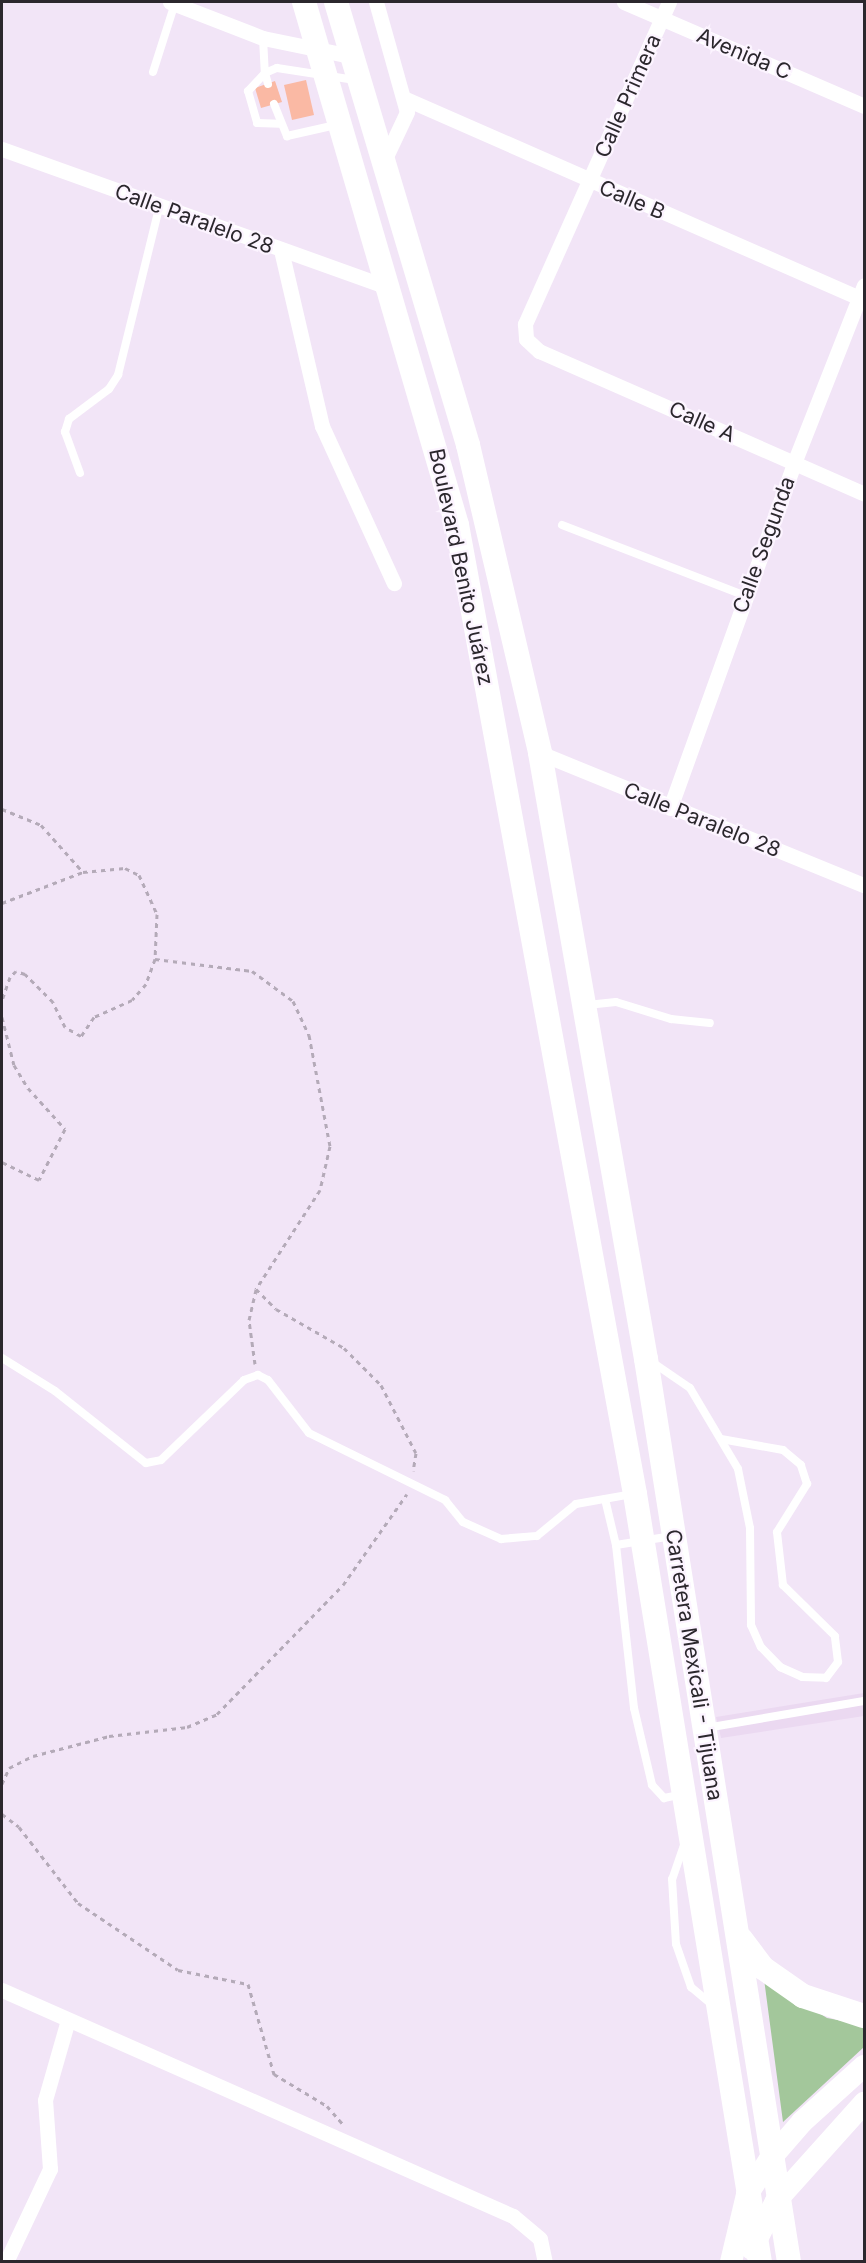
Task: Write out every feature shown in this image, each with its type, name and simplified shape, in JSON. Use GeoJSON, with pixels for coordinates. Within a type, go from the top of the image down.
{"type":"FeatureCollection","features":[{"type":"Feature","properties":{"kind":"main road","name":"Boulevard Benito Juárez"},"geometry":{"type":"LineString","coordinates":[[304,2],[417,381],[457,525],[560,1073]]}},
{"type":"Feature","properties":{"kind":"main road","name":"Boulevard Benito Juárez"},"geometry":{"type":"LineString","coordinates":[[336,2],[483,508],[540,753],[594,1070]]}},
{"type":"Feature","properties":{"kind":"main road"},"geometry":{"type":"LineString","coordinates":[[417,381],[443,417],[470,504],[483,508]]}},
{"type":"Feature","properties":{"kind":"main road","name":"Carretera Mexicali - Tijuana"},"geometry":{"type":"LineString","coordinates":[[594,1070],[646,1359],[740,1938],[776,2201],[789,2262]]}},
{"type":"Feature","properties":{"kind":"main road","name":"Carretera Mexicali - Tijuana"},"geometry":{"type":"LineString","coordinates":[[560,1073],[635,1494],[685,1794],[754,2253]]}},
{"type":"Feature","properties":{"kind":"main road"},"geometry":{"type":"LineString","coordinates":[[740,1938],[763,1968],[803,1996],[864,2016]]}},
{"type":"Feature","properties":{"kind":"main road"},"geometry":{"type":"LineString","coordinates":[[719,2019],[742,2053],[753,2129],[770,2151]]}},
{"type":"Feature","properties":{"kind":"main road"},"geometry":{"type":"LineString","coordinates":[[730,2262],[747,2195],[770,2151],[864,2066]]}},
{"type":"Feature","properties":{"kind":"main road"},"geometry":{"type":"LineString","coordinates":[[754,2253],[776,2201],[864,2103]]}},
{"type":"Feature","properties":{"kind":"main road"},"geometry":{"type":"LineString","coordinates":[[754,2253],[773,2238],[782,2262]]}},
{"type":"Feature","properties":{"kind":"street"},"geometry":{"type":"LineString","coordinates":[[172,2],[263,38],[319,52],[351,56]]}},
{"type":"Feature","properties":{"kind":"street"},"geometry":{"type":"LineString","coordinates":[[376,2],[406,99],[404,126],[383,163]]}},
{"type":"Feature","properties":{"kind":"street","name":"Avenida C"},"geometry":{"type":"LineString","coordinates":[[624,2],[864,106]]}},
{"type":"Feature","properties":{"kind":"street","name":"Calle Primera"},"geometry":{"type":"LineString","coordinates":[[539,351],[526,339],[525,324],[669,2]]}},
{"type":"Feature","properties":{"kind":"street","name":"Calle B"},"geometry":{"type":"LineString","coordinates":[[406,99],[590,182],[863,294]]}},
{"type":"Feature","properties":{"kind":"street","name":"Calle Paralelo 28"},"geometry":{"type":"LineString","coordinates":[[2,149],[159,208],[388,287]]}},
{"type":"Feature","properties":{"kind":"street"},"geometry":{"type":"LineString","coordinates":[[281,250],[322,426],[394,582]]}},
{"type":"Feature","properties":{"kind":"street","name":"Calle Segunda"},"geometry":{"type":"LineString","coordinates":[[670,808],[794,463],[863,294]]}},
{"type":"Feature","properties":{"kind":"street","name":"Calle A"},"geometry":{"type":"LineString","coordinates":[[539,351],[864,494]]}},
{"type":"Feature","properties":{"kind":"street","name":"Calle Paralelo 28"},"geometry":{"type":"LineString","coordinates":[[540,753],[670,808],[864,885]]}},
{"type":"Feature","properties":{"kind":"street"},"geometry":{"type":"LineString","coordinates":[[2,1990],[513,2216],[540,2239],[545,2262]]}},
{"type":"Feature","properties":{"kind":"street"},"geometry":{"type":"LineString","coordinates":[[6,2262],[50,2169],[45,2100],[68,2020]]}},
{"type":"Feature","properties":{"kind":"lane"},"geometry":{"type":"LineString","coordinates":[[153,72],[172,2]]}},
{"type":"Feature","properties":{"kind":"lane"},"geometry":{"type":"LineString","coordinates":[[263,38],[264,73],[268,84]]}},
{"type":"Feature","properties":{"kind":"lane"},"geometry":{"type":"LineString","coordinates":[[280,124],[257,123],[248,91],[264,73],[292,68],[360,81]]}},
{"type":"Feature","properties":{"kind":"lane"},"geometry":{"type":"LineString","coordinates":[[274,104],[283,132],[293,136],[340,124]]}},
{"type":"Feature","properties":{"kind":"lane"},"geometry":{"type":"LineString","coordinates":[[80,473],[65,432],[69,419],[109,389],[118,375],[159,208]]}},
{"type":"Feature","properties":{"kind":"lane"},"geometry":{"type":"LineString","coordinates":[[562,525],[746,596]]}},
{"type":"Feature","properties":{"kind":"lane"},"geometry":{"type":"LineString","coordinates":[[583,1005],[616,1002],[671,1019],[710,1023]]}},
{"type":"Feature","properties":{"kind":"lane"},"geometry":{"type":"LineString","coordinates":[[2,1358],[55,1391],[146,1463],[160,1460],[244,1380],[258,1375],[268,1380],[309,1433],[444,1500],[482,1533],[501,1539],[537,1536],[576,1504],[635,1494]]}},
{"type":"Feature","properties":{"kind":"lane"},"geometry":{"type":"LineString","coordinates":[[646,1359],[690,1388],[738,1469],[750,1528],[751,1625],[780,1667],[802,1677],[826,1678],[838,1662],[834,1636],[783,1585],[777,1532],[807,1484],[801,1465],[783,1450],[721,1439]]}},
{"type":"Feature","properties":{"kind":"lane"},"geometry":{"type":"LineString","coordinates":[[605,1498],[616,1545],[634,1708],[652,1785],[664,1798],[685,1794]]}},
{"type":"Feature","properties":{"kind":"lane"},"geometry":{"type":"LineString","coordinates":[[616,1545],[642,1539],[673,1536]]}},
{"type":"Feature","properties":{"kind":"lane"},"geometry":{"type":"LineString","coordinates":[[705,1728],[864,1701]]}},
{"type":"Feature","properties":{"kind":"lane"},"geometry":{"type":"LineString","coordinates":[[690,1830],[672,1879],[671,1917],[684,1974],[719,2019]]}},
{"type":"Feature","properties":{"kind":"path"},"geometry":{"type":"LineString","coordinates":[[2,809],[41,825],[83,872]]}},
{"type":"Feature","properties":{"kind":"path"},"geometry":{"type":"LineString","coordinates":[[2,903],[83,872],[125,868],[139,875],[150,891],[157,914],[155,959],[146,984],[132,1000],[94,1017],[81,1036],[65,1027],[53,1002],[25,974],[16,971],[10,977],[2,1000]]}},
{"type":"Feature","properties":{"kind":"path"},"geometry":{"type":"LineString","coordinates":[[2,1017],[14,1065],[28,1088],[65,1129],[39,1180],[2,1162]]}},
{"type":"Feature","properties":{"kind":"path"},"geometry":{"type":"LineString","coordinates":[[256,1289],[249,1320],[258,1375]]}},
{"type":"Feature","properties":{"kind":"path"},"geometry":{"type":"LineString","coordinates":[[2,1814],[20,1827],[78,1903],[178,1970],[248,1984],[266,2062],[274,2074],[341,2119],[345,2141]]}},
{"type":"Feature","properties":{"kind":"shaded area"},"geometry":{"type":"Polygon","coordinates":[[[864,1693],[864,1716],[721,1738],[716,1717],[864,1693]]]}},
{"type":"Feature","properties":{"kind":"green space"},"geometry":{"type":"Polygon","coordinates":[[[764,1979],[827,2018],[864,2025],[864,2047],[783,2122],[764,1979]]]}},
{"type":"Feature","properties":{"kind":"building"},"geometry":{"type":"Polygon","coordinates":[[[306,80],[314,115],[292,120],[284,85],[306,80]]]}},
{"type":"Feature","properties":{"kind":"building"},"geometry":{"type":"Polygon","coordinates":[[[275,81],[282,102],[261,108],[255,88],[275,81]]]}}]}
